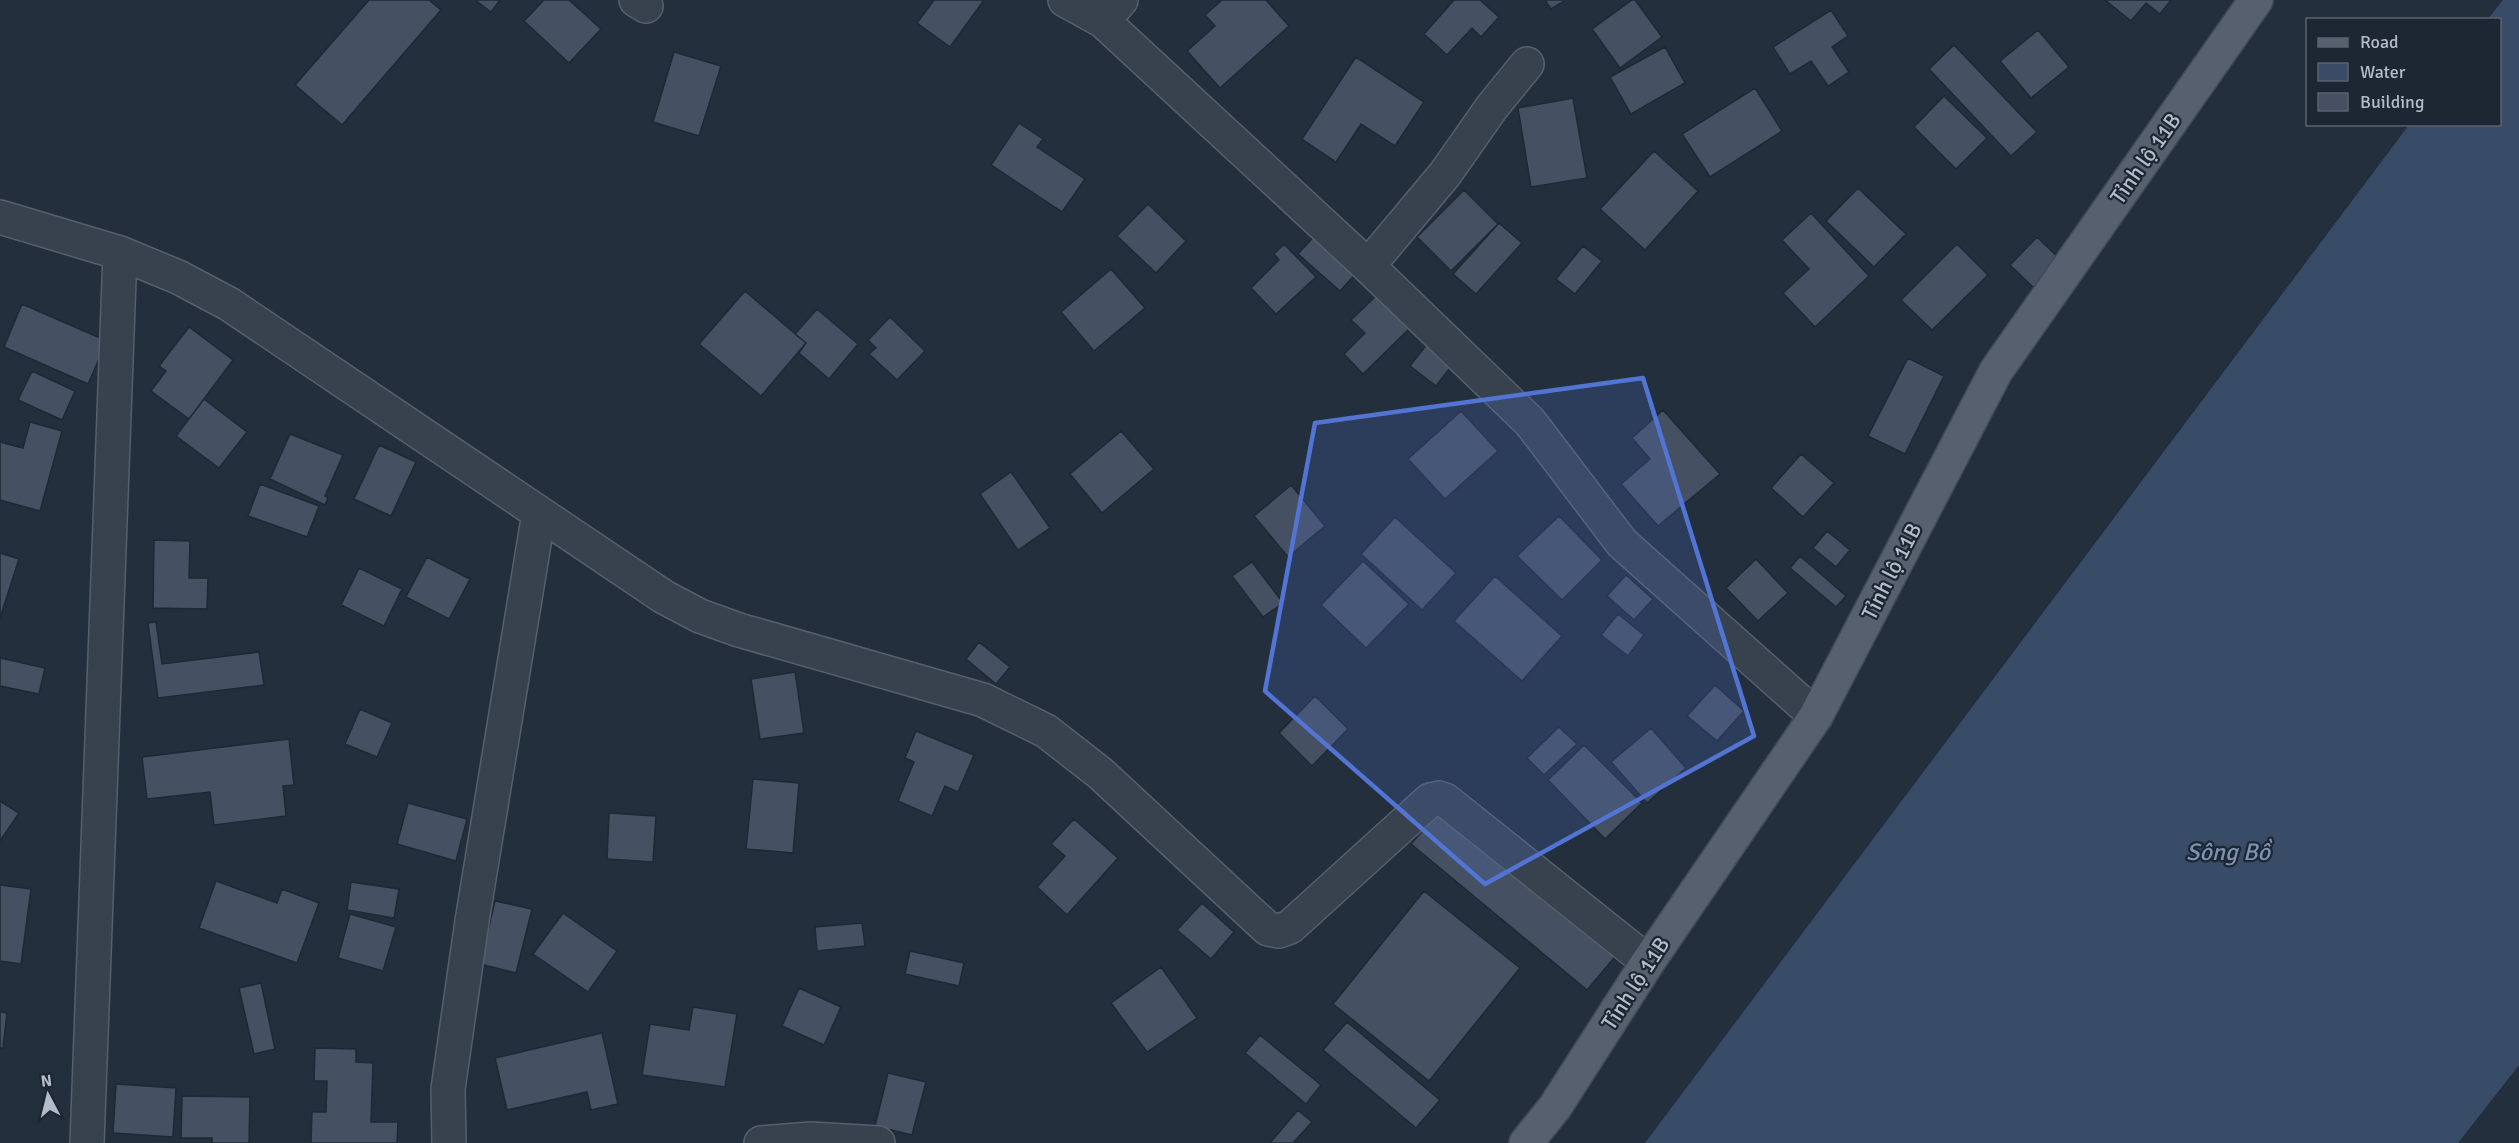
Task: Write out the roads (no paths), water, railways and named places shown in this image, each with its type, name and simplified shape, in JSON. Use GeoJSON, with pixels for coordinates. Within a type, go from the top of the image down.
{"type":"FeatureCollection","features":[{"type":"Feature","properties":{"kind":"main road","name":"Tỉnh lộ 11B"},"geometry":{"type":"LineString","coordinates":[[1526,1143],[1555,1107],[1648,962],[1816,716],[1996,371],[2256,0]]}},
{"type":"Feature","properties":{"kind":"street"},"geometry":{"type":"LineString","coordinates":[[1065,0],[1112,11],[1368,266],[1530,422],[1622,543],[1816,716]]}},
{"type":"Feature","properties":{"kind":"street"},"geometry":{"type":"LineString","coordinates":[[1368,266],[1445,174],[1492,107],[1527,64]]}},
{"type":"Feature","properties":{"kind":"street"},"geometry":{"type":"LineString","coordinates":[[0,218],[120,253],[178,277],[229,304],[664,597],[700,616],[739,630],[983,700],[1046,730],[1100,773],[1268,929],[1279,931],[1290,927],[1430,800],[1439,798],[1445,800],[1648,962]]}},
{"type":"Feature","properties":{"kind":"street"},"geometry":{"type":"LineString","coordinates":[[87,1143],[120,253]]}},
{"type":"Feature","properties":{"kind":"street"},"geometry":{"type":"LineString","coordinates":[[449,1143],[448,1089],[470,932],[539,513]]}},
{"type":"Feature","properties":{"kind":"street"},"geometry":{"type":"LineString","coordinates":[[761,1143],[811,1139],[878,1143]]}},
{"type":"Feature","properties":{"kind":"water","name":"Sông Bồ"},"geometry":{"type":"Polygon","coordinates":[[[2503,0],[2519,0],[2519,1065],[2458,1143],[1645,1143],[2408,126],[2501,126],[2501,18],[2489,18],[2503,0]]]}}]}
